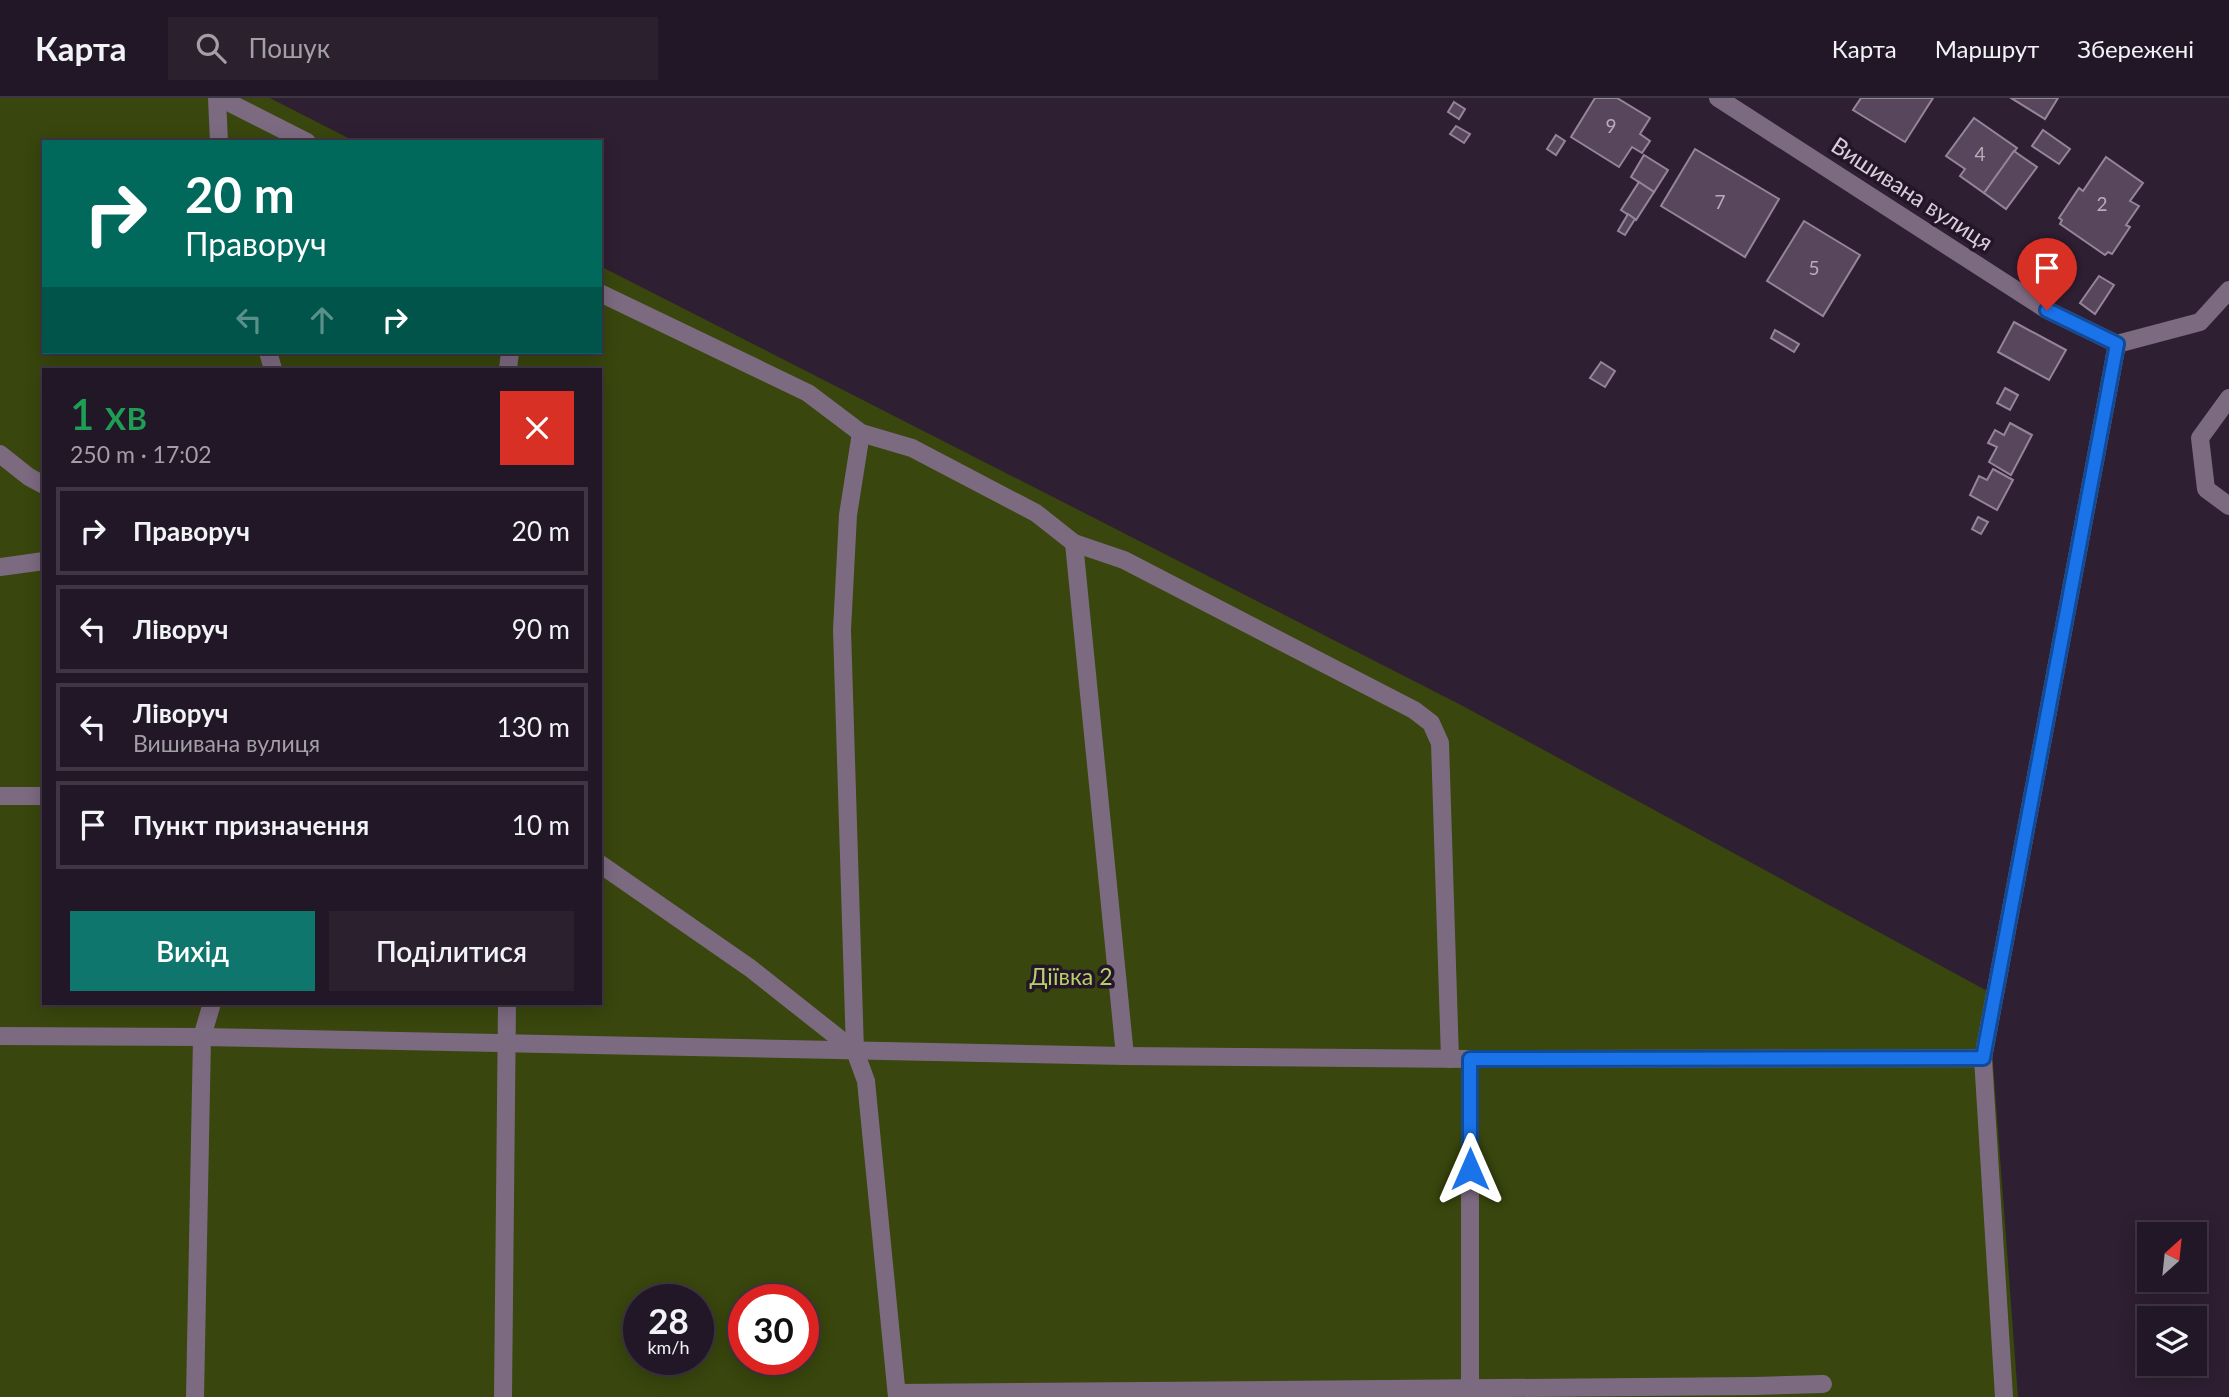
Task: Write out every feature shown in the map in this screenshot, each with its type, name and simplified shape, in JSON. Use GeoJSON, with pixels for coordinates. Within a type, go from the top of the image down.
{"type":"FeatureCollection","features":[{"type":"Feature","properties":{"kind":"street"},"geometry":{"type":"LineString","coordinates":[[219,140],[218,98],[303,140]]}},
{"type":"Feature","properties":{"kind":"street","name":"Вишивана вулиця"},"geometry":{"type":"LineString","coordinates":[[1718,98],[2047,310],[2117,344]]}},
{"type":"Feature","properties":{"kind":"street"},"geometry":{"type":"LineString","coordinates":[[2004,1397],[1983,1058],[2117,344],[2200,322],[2229,290]]}},
{"type":"Feature","properties":{"kind":"street"},"geometry":{"type":"LineString","coordinates":[[602,294],[808,393],[861,433],[912,448],[1035,513],[1074,543],[1124,560],[1414,710],[1431,723],[1440,743],[1450,1059]]}},
{"type":"Feature","properties":{"kind":"street"},"geometry":{"type":"LineString","coordinates":[[2229,398],[2200,438],[2206,489],[2229,506]]}},
{"type":"Feature","properties":{"kind":"street"},"geometry":{"type":"LineString","coordinates":[[861,433],[848,515],[842,630],[855,1051],[866,1081],[897,1395],[1470,1393],[1823,1384]]}},
{"type":"Feature","properties":{"kind":"street"},"geometry":{"type":"LineString","coordinates":[[0,454],[42,484]]}},
{"type":"Feature","properties":{"kind":"street"},"geometry":{"type":"LineString","coordinates":[[1074,543],[1125,1056]]}},
{"type":"Feature","properties":{"kind":"street"},"geometry":{"type":"LineString","coordinates":[[0,566],[42,561]]}},
{"type":"Feature","properties":{"kind":"street"},"geometry":{"type":"LineString","coordinates":[[0,796],[42,796]]}},
{"type":"Feature","properties":{"kind":"street"},"geometry":{"type":"LineString","coordinates":[[602,865],[750,968],[855,1051]]}},
{"type":"Feature","properties":{"kind":"street"},"geometry":{"type":"LineString","coordinates":[[195,1397],[202,1037],[211,1005]]}},
{"type":"Feature","properties":{"kind":"street"},"geometry":{"type":"LineString","coordinates":[[503,1397],[507,1005]]}},
{"type":"Feature","properties":{"kind":"street"},"geometry":{"type":"LineString","coordinates":[[0,1036],[508,1042],[1125,1056],[1450,1059],[1983,1058]]}},
{"type":"Feature","properties":{"kind":"street"},"geometry":{"type":"LineString","coordinates":[[1470,1059],[1470,1393]]}},
{"type":"Feature","properties":{"kind":"green space","name":"Діївка 2"},"geometry":{"type":"Polygon","coordinates":[[[0,98],[270,98],[352,140],[42,140],[42,354],[602,354],[602,267],[1461,705],[1991,993],[1991,1036],[2018,1397],[0,1397],[0,98]]]}},
{"type":"Feature","properties":{"kind":"building"},"geometry":{"type":"Polygon","coordinates":[[[1595,98],[1617,98],[1650,118],[1640,134],[1650,141],[1642,153],[1632,147],[1619,167],[1571,137],[1595,98]]]}},
{"type":"Feature","properties":{"kind":"building"},"geometry":{"type":"Polygon","coordinates":[[[1861,98],[1933,98],[1905,142],[1853,110],[1861,98]]]}},
{"type":"Feature","properties":{"kind":"building"},"geometry":{"type":"Polygon","coordinates":[[[2011,98],[2058,98],[2045,119],[2011,98]]]}},
{"type":"Feature","properties":{"kind":"building"},"geometry":{"type":"Polygon","coordinates":[[[1454,102],[1465,109],[1459,119],[1448,112],[1454,102]]]}},
{"type":"Feature","properties":{"kind":"building"},"geometry":{"type":"Polygon","coordinates":[[[1974,118],[2017,148],[1984,193],[1960,176],[1965,169],[1946,156],[1974,118]]]}},
{"type":"Feature","properties":{"kind":"building"},"geometry":{"type":"Polygon","coordinates":[[[1456,126],[1470,134],[1464,143],[1450,134],[1456,126]]]}},
{"type":"Feature","properties":{"kind":"building"},"geometry":{"type":"Polygon","coordinates":[[[2043,130],[2070,149],[2059,164],[2032,146],[2043,130]]]}},
{"type":"Feature","properties":{"kind":"building"},"geometry":{"type":"Polygon","coordinates":[[[1556,135],[1565,141],[1556,155],[1547,149],[1556,135]]]}},
{"type":"Feature","properties":{"kind":"building"},"geometry":{"type":"Polygon","coordinates":[[[1695,149],[1779,199],[1745,257],[1661,206],[1695,149]]]}},
{"type":"Feature","properties":{"kind":"building"},"geometry":{"type":"Polygon","coordinates":[[[2014,151],[2037,167],[2006,209],[1984,193],[2014,151]]]}},
{"type":"Feature","properties":{"kind":"building"},"geometry":{"type":"Polygon","coordinates":[[[1644,155],[1668,170],[1654,192],[1631,177],[1644,155]]]}},
{"type":"Feature","properties":{"kind":"building"},"geometry":{"type":"Polygon","coordinates":[[[2106,157],[2143,183],[2130,201],[2139,206],[2126,225],[2130,227],[2112,254],[2108,252],[2105,255],[2060,224],[2062,220],[2059,218],[2079,188],[2083,191],[2106,157]]]}},
{"type":"Feature","properties":{"kind":"building"},"geometry":{"type":"Polygon","coordinates":[[[1639,182],[1654,192],[1636,220],[1621,210],[1639,182]]]}},
{"type":"Feature","properties":{"kind":"building"},"geometry":{"type":"Polygon","coordinates":[[[1628,214],[1635,219],[1625,235],[1618,231],[1628,214]]]}},
{"type":"Feature","properties":{"kind":"building"},"geometry":{"type":"Polygon","coordinates":[[[1804,221],[1860,255],[1823,316],[1767,281],[1804,221]]]}},
{"type":"Feature","properties":{"kind":"building"},"geometry":{"type":"Polygon","coordinates":[[[2099,276],[2114,285],[2095,314],[2080,303],[2099,276]]]}},
{"type":"Feature","properties":{"kind":"building"},"geometry":{"type":"Polygon","coordinates":[[[2014,322],[2066,350],[2049,380],[1998,352],[2014,322]]]}},
{"type":"Feature","properties":{"kind":"building"},"geometry":{"type":"Polygon","coordinates":[[[1775,330],[1799,344],[1794,352],[1771,338],[1775,330]]]}},
{"type":"Feature","properties":{"kind":"building"},"geometry":{"type":"Polygon","coordinates":[[[1601,362],[1615,371],[1605,387],[1590,378],[1601,362]]]}},
{"type":"Feature","properties":{"kind":"building"},"geometry":{"type":"Polygon","coordinates":[[[2005,388],[2018,395],[2010,410],[1997,403],[2005,388]]]}},
{"type":"Feature","properties":{"kind":"building"},"geometry":{"type":"Polygon","coordinates":[[[2010,423],[2032,435],[2011,475],[1989,462],[1997,447],[1988,443],[1995,430],[2004,435],[2010,423]]]}},
{"type":"Feature","properties":{"kind":"building"},"geometry":{"type":"Polygon","coordinates":[[[1993,469],[2013,480],[1997,510],[1970,495],[1979,476],[1987,480],[1993,469]]]}},
{"type":"Feature","properties":{"kind":"building"},"geometry":{"type":"Polygon","coordinates":[[[1978,517],[1988,522],[1981,534],[1972,529],[1978,517]]]}},
{"type":"Feature","properties":{"kind":"route"},"geometry":{"type":"LineString","coordinates":[[1470,1169],[1470,1059],[1983,1058],[2117,344],[2047,310]]}}]}
